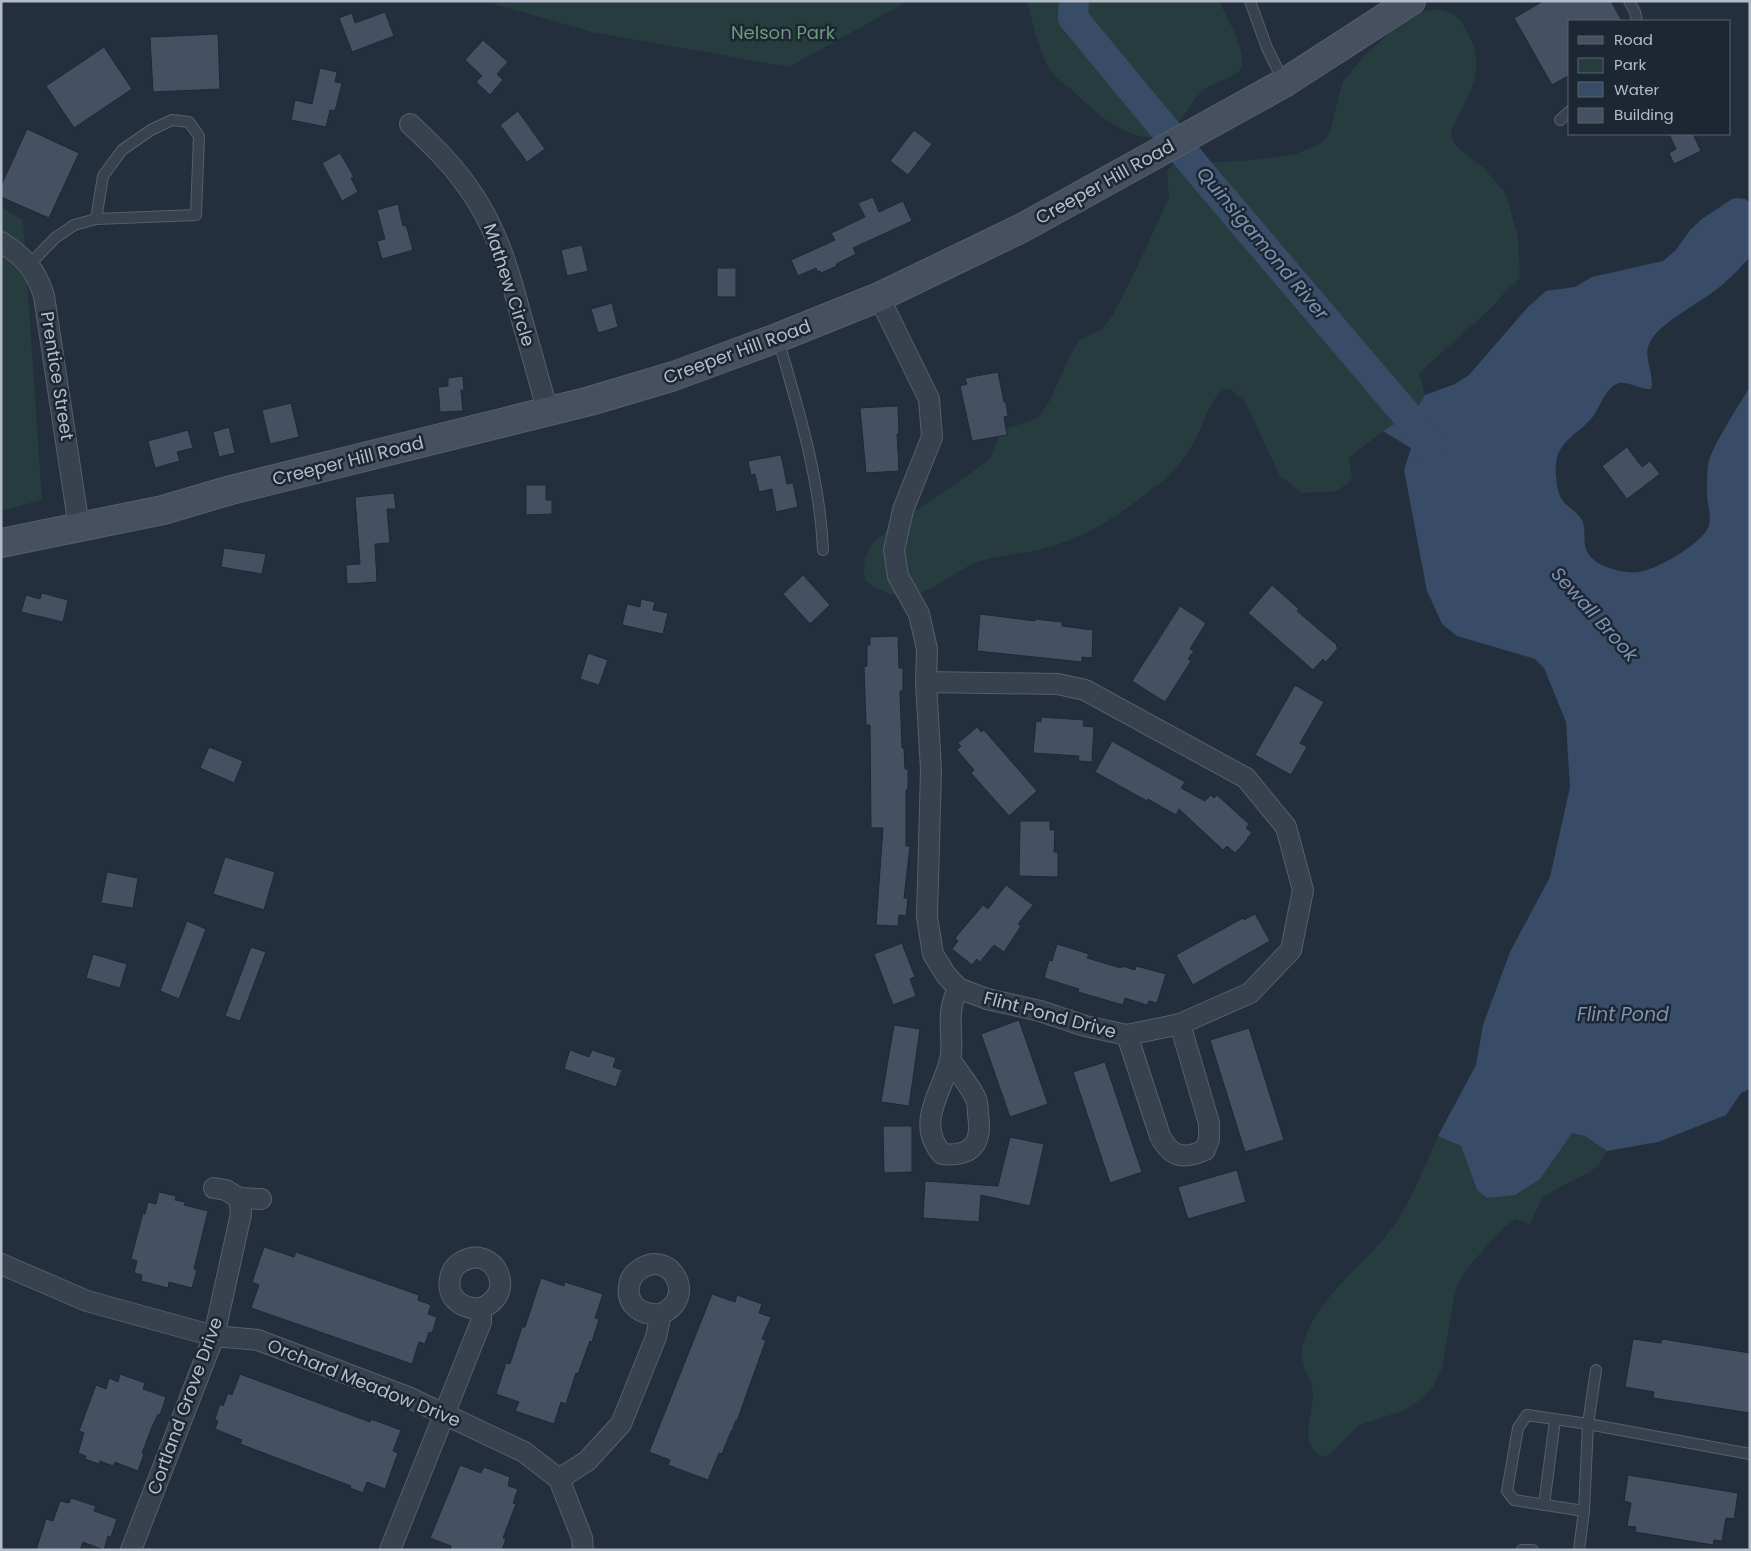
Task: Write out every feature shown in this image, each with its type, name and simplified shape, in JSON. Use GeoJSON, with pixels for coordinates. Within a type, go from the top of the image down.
{"type":"FeatureCollection","features":[{"type":"Feature","properties":{"kind":"street","name":"Creeper Hill Road"},"geometry":{"type":"LineString","coordinates":[[1,543],[163,510],[231,490],[590,402],[666,378],[777,338],[879,297],[1022,228],[1284,83],[1411,1]]}},
{"type":"Feature","properties":{"kind":"street","name":"Mathew Circle"},"geometry":{"type":"LineString","coordinates":[[410,124],[447,160],[468,187],[487,218],[501,250],[514,290],[548,412]]}},
{"type":"Feature","properties":{"kind":"street","name":"Prentice Street"},"geometry":{"type":"LineString","coordinates":[[1,242],[29,264],[41,285],[46,306],[80,527]]}},
{"type":"Feature","properties":{"kind":"street","name":"Flint Pond Drive"},"geometry":{"type":"LineString","coordinates":[[879,297],[928,399],[932,437],[903,510],[894,550],[898,576],[919,614],[927,649],[926,682],[931,770],[927,920],[933,954],[946,975],[958,988],[987,999],[1040,1011],[1084,1026],[1127,1035],[1180,1024],[1250,993],[1290,950],[1303,890],[1286,827],[1246,778],[1085,690],[1058,684],[926,682]]}},
{"type":"Feature","properties":{"kind":"street"},"geometry":{"type":"LineString","coordinates":[[950,1060],[951,1007],[958,988]]}},
{"type":"Feature","properties":{"kind":"street"},"geometry":{"type":"LineString","coordinates":[[1127,1035],[1160,1136],[1165,1146],[1174,1154],[1184,1156],[1204,1150],[1209,1139],[1209,1123],[1180,1024]]}},
{"type":"Feature","properties":{"kind":"street"},"geometry":{"type":"LineString","coordinates":[[214,1188],[226,1190],[239,1198],[261,1199]]}},
{"type":"Feature","properties":{"kind":"street","name":"Cortland Grove Drive"},"geometry":{"type":"LineString","coordinates":[[131,1550],[214,1336],[241,1214],[239,1198]]}},
{"type":"Feature","properties":{"kind":"street","name":"Orchard Meadow Drive"},"geometry":{"type":"LineString","coordinates":[[1,1264],[87,1301],[214,1336],[258,1340],[408,1397],[524,1452],[559,1479]]}},
{"type":"Feature","properties":{"kind":"street"},"geometry":{"type":"LineString","coordinates":[[390,1550],[481,1322],[481,1308]]}},
{"type":"Feature","properties":{"kind":"street"},"geometry":{"type":"LineString","coordinates":[[582,1550],[582,1538],[559,1479],[587,1461],[621,1424],[656,1337],[661,1314]]}},
{"type":"Feature","properties":{"kind":"lane"},"geometry":{"type":"LineString","coordinates":[[1250,1],[1267,48],[1284,83]]}},
{"type":"Feature","properties":{"kind":"lane"},"geometry":{"type":"LineString","coordinates":[[1629,1],[1637,20]]}},
{"type":"Feature","properties":{"kind":"lane"},"geometry":{"type":"LineString","coordinates":[[1560,120],[1568,114]]}},
{"type":"Feature","properties":{"kind":"lane"},"geometry":{"type":"LineString","coordinates":[[29,264],[55,238],[74,225],[96,219],[196,215],[200,136],[189,122],[172,120],[150,130],[122,150],[103,176],[96,219]]}},
{"type":"Feature","properties":{"kind":"lane"},"geometry":{"type":"LineString","coordinates":[[777,338],[793,390],[811,465],[822,523],[823,550]]}},
{"type":"Feature","properties":{"kind":"lane"},"geometry":{"type":"LineString","coordinates":[[1579,1550],[1584,1511],[1588,1424],[1596,1370]]}},
{"type":"Feature","properties":{"kind":"lane"},"geometry":{"type":"LineString","coordinates":[[1584,1511],[1514,1500],[1507,1491],[1518,1428],[1527,1415],[1588,1424],[1750,1454]]}},
{"type":"Feature","properties":{"kind":"lane"},"geometry":{"type":"LineString","coordinates":[[1544,1505],[1555,1420]]}},
{"type":"Feature","properties":{"kind":"lane"},"geometry":{"type":"LineString","coordinates":[[1522,1550],[1533,1550]]}},
{"type":"Feature","properties":{"kind":"green space","name":"Nelson Park"},"geometry":{"type":"Polygon","coordinates":[[[484,1],[908,1],[789,67],[592,32],[484,1]]]}},
{"type":"Feature","properties":{"kind":"green space"},"geometry":{"type":"Polygon","coordinates":[[[1027,1],[1219,1],[1238,41],[1242,65],[1231,77],[1202,91],[1172,130],[1160,137],[1140,136],[1130,133],[1103,118],[1052,73],[1039,45],[1027,1]]]}},
{"type":"Feature","properties":{"kind":"green space"},"geometry":{"type":"Polygon","coordinates":[[[1438,9],[1449,12],[1459,19],[1473,45],[1476,58],[1474,82],[1452,129],[1451,137],[1457,147],[1483,167],[1506,194],[1518,237],[1520,278],[1489,310],[1419,373],[1425,395],[1415,411],[1383,431],[1349,458],[1352,480],[1337,491],[1302,493],[1280,476],[1245,402],[1232,390],[1226,388],[1210,406],[1192,446],[1169,476],[1129,507],[1092,530],[1044,549],[978,562],[928,590],[910,596],[904,597],[886,592],[865,580],[865,558],[872,543],[986,462],[992,455],[999,436],[1005,429],[1033,420],[1040,415],[1050,400],[1078,342],[1101,330],[1111,318],[1169,198],[1167,172],[1172,165],[1188,154],[1201,163],[1254,160],[1293,155],[1320,144],[1330,131],[1343,81],[1365,55],[1392,31],[1421,12],[1438,9]]]}},
{"type":"Feature","properties":{"kind":"green space"},"geometry":{"type":"Polygon","coordinates":[[[1,207],[23,220],[42,500],[1,511],[1,207]]]}},
{"type":"Feature","properties":{"kind":"green space"},"geometry":{"type":"Polygon","coordinates":[[[1571,1133],[1585,1136],[1607,1151],[1599,1165],[1590,1172],[1542,1198],[1530,1224],[1516,1219],[1503,1228],[1467,1268],[1459,1282],[1454,1297],[1442,1368],[1433,1387],[1421,1399],[1403,1411],[1359,1425],[1331,1454],[1323,1457],[1317,1453],[1311,1445],[1308,1433],[1313,1392],[1301,1354],[1308,1330],[1328,1298],[1392,1228],[1412,1195],[1438,1136],[1461,1146],[1477,1190],[1540,1179],[1571,1133]]]}},
{"type":"Feature","properties":{"kind":"water","name":"Flint Pond"},"geometry":{"type":"Polygon","coordinates":[[[1732,199],[1745,199],[1750,203],[1750,257],[1715,291],[1672,320],[1654,336],[1649,344],[1647,355],[1652,378],[1651,389],[1623,383],[1614,385],[1606,394],[1591,419],[1561,449],[1556,465],[1556,476],[1561,498],[1582,520],[1587,552],[1594,560],[1606,567],[1626,572],[1639,572],[1657,566],[1687,549],[1708,528],[1710,520],[1707,494],[1708,464],[1720,436],[1750,387],[1750,1089],[1741,1093],[1726,1115],[1658,1142],[1607,1151],[1585,1136],[1572,1133],[1540,1179],[1515,1195],[1487,1198],[1477,1190],[1461,1146],[1438,1136],[1476,1065],[1483,1025],[1510,952],[1550,877],[1570,787],[1566,722],[1544,668],[1535,659],[1457,636],[1442,624],[1427,591],[1404,470],[1411,448],[1383,431],[1415,411],[1425,395],[1455,384],[1469,375],[1528,307],[1546,291],[1575,287],[1592,277],[1663,261],[1675,251],[1691,229],[1702,219],[1732,199]]]}},
{"type":"Feature","properties":{"kind":"building"},"geometry":{"type":"Polygon","coordinates":[[[1543,1],[1611,1],[1621,20],[1568,20],[1568,76],[1552,85],[1514,18],[1543,1]]]}},
{"type":"Feature","properties":{"kind":"building"},"geometry":{"type":"Polygon","coordinates":[[[385,12],[394,36],[352,52],[339,18],[352,13],[355,23],[385,12]]]}},
{"type":"Feature","properties":{"kind":"building"},"geometry":{"type":"Polygon","coordinates":[[[218,34],[220,89],[153,92],[150,37],[218,34]]]}},
{"type":"Feature","properties":{"kind":"building"},"geometry":{"type":"Polygon","coordinates":[[[483,40],[508,62],[497,74],[503,80],[490,95],[476,82],[482,76],[465,60],[483,40]]]}},
{"type":"Feature","properties":{"kind":"building"},"geometry":{"type":"Polygon","coordinates":[[[104,47],[132,89],[74,128],[46,86],[104,47]]]}},
{"type":"Feature","properties":{"kind":"building"},"geometry":{"type":"Polygon","coordinates":[[[320,68],[337,72],[335,82],[342,83],[335,111],[330,110],[326,127],[291,120],[295,100],[312,104],[320,68]]]}},
{"type":"Feature","properties":{"kind":"building"},"geometry":{"type":"Polygon","coordinates":[[[518,111],[545,149],[527,162],[500,125],[518,111]]]}},
{"type":"Feature","properties":{"kind":"building"},"geometry":{"type":"Polygon","coordinates":[[[27,129],[79,153],[49,218],[1,197],[1,186],[27,129]]]}},
{"type":"Feature","properties":{"kind":"building"},"geometry":{"type":"Polygon","coordinates":[[[914,130],[932,144],[908,175],[890,161],[914,130]]]}},
{"type":"Feature","properties":{"kind":"building"},"geometry":{"type":"Polygon","coordinates":[[[1669,135],[1693,135],[1701,151],[1674,164],[1669,153],[1676,149],[1669,135]]]}},
{"type":"Feature","properties":{"kind":"building"},"geometry":{"type":"Polygon","coordinates":[[[340,153],[354,177],[351,178],[358,192],[342,201],[322,163],[340,153]]]}},
{"type":"Feature","properties":{"kind":"building"},"geometry":{"type":"Polygon","coordinates":[[[873,197],[879,212],[903,201],[912,221],[853,248],[856,254],[836,264],[837,266],[821,273],[816,268],[798,276],[791,260],[835,240],[831,233],[865,217],[858,203],[873,197]]]}},
{"type":"Feature","properties":{"kind":"building"},"geometry":{"type":"Polygon","coordinates":[[[398,204],[403,226],[406,225],[413,250],[382,259],[377,241],[385,239],[377,210],[398,204]]]}},
{"type":"Feature","properties":{"kind":"building"},"geometry":{"type":"Polygon","coordinates":[[[582,245],[588,271],[567,276],[561,250],[582,245]]]}},
{"type":"Feature","properties":{"kind":"building"},"geometry":{"type":"Polygon","coordinates":[[[717,268],[736,268],[736,297],[717,297],[717,268]]]}},
{"type":"Feature","properties":{"kind":"building"},"geometry":{"type":"Polygon","coordinates":[[[612,303],[618,327],[598,333],[591,309],[612,303]]]}},
{"type":"Feature","properties":{"kind":"building"},"geometry":{"type":"Polygon","coordinates":[[[998,372],[1008,416],[1004,417],[1007,435],[972,441],[960,386],[967,384],[965,378],[998,372]]]}},
{"type":"Feature","properties":{"kind":"building"},"geometry":{"type":"Polygon","coordinates":[[[463,376],[464,390],[461,390],[463,411],[440,412],[438,387],[448,386],[448,378],[463,376]]]}},
{"type":"Feature","properties":{"kind":"building"},"geometry":{"type":"Polygon","coordinates":[[[291,403],[299,437],[270,444],[262,410],[291,403]]]}},
{"type":"Feature","properties":{"kind":"building"},"geometry":{"type":"Polygon","coordinates":[[[898,406],[899,471],[866,473],[860,408],[898,406]]]}},
{"type":"Feature","properties":{"kind":"building"},"geometry":{"type":"Polygon","coordinates":[[[229,427],[235,453],[219,457],[213,432],[229,427]]]}},
{"type":"Feature","properties":{"kind":"building"},"geometry":{"type":"Polygon","coordinates":[[[188,430],[193,448],[177,452],[180,461],[155,468],[148,441],[188,430]]]}},
{"type":"Feature","properties":{"kind":"building"},"geometry":{"type":"Polygon","coordinates":[[[1627,447],[1642,467],[1650,461],[1660,474],[1627,499],[1602,466],[1627,447]]]}},
{"type":"Feature","properties":{"kind":"building"},"geometry":{"type":"Polygon","coordinates":[[[781,455],[787,484],[793,483],[798,507],[776,512],[772,489],[759,492],[755,474],[751,475],[748,461],[781,455]]]}},
{"type":"Feature","properties":{"kind":"building"},"geometry":{"type":"Polygon","coordinates":[[[526,485],[546,485],[546,500],[552,500],[552,514],[526,515],[526,485]]]}},
{"type":"Feature","properties":{"kind":"building"},"geometry":{"type":"Polygon","coordinates":[[[394,493],[396,509],[387,509],[390,543],[375,544],[377,582],[347,584],[346,565],[360,564],[355,497],[394,493]]]}},
{"type":"Feature","properties":{"kind":"building"},"geometry":{"type":"Polygon","coordinates":[[[224,548],[266,554],[262,574],[221,567],[224,548]]]}},
{"type":"Feature","properties":{"kind":"building"},"geometry":{"type":"Polygon","coordinates":[[[803,575],[830,605],[810,624],[783,594],[803,575]]]}},
{"type":"Feature","properties":{"kind":"building"},"geometry":{"type":"Polygon","coordinates":[[[1272,585],[1299,609],[1297,611],[1337,645],[1338,648],[1326,662],[1323,659],[1313,670],[1248,613],[1272,585]]]}},
{"type":"Feature","properties":{"kind":"building"},"geometry":{"type":"Polygon","coordinates":[[[42,593],[68,600],[63,622],[21,612],[26,595],[40,599],[42,593]]]}},
{"type":"Feature","properties":{"kind":"building"},"geometry":{"type":"Polygon","coordinates":[[[641,599],[655,602],[653,610],[668,613],[663,634],[622,625],[627,604],[640,607],[641,599]]]}},
{"type":"Feature","properties":{"kind":"building"},"geometry":{"type":"Polygon","coordinates":[[[1180,606],[1206,623],[1190,649],[1194,651],[1188,659],[1191,661],[1165,702],[1132,681],[1180,606]]]}},
{"type":"Feature","properties":{"kind":"building"},"geometry":{"type":"Polygon","coordinates":[[[980,614],[1035,621],[1035,619],[1062,622],[1062,626],[1093,630],[1092,658],[1082,657],[1082,662],[977,651],[980,614]]]}},
{"type":"Feature","properties":{"kind":"building"},"geometry":{"type":"Polygon","coordinates":[[[898,636],[899,668],[903,668],[903,691],[900,691],[902,748],[904,748],[905,769],[908,769],[906,846],[910,846],[904,898],[908,898],[906,916],[899,915],[898,926],[876,925],[883,828],[871,828],[870,725],[866,725],[864,667],[867,666],[867,645],[870,645],[870,637],[898,636]]]}},
{"type":"Feature","properties":{"kind":"building"},"geometry":{"type":"Polygon","coordinates":[[[588,653],[608,660],[599,685],[580,679],[588,653]]]}},
{"type":"Feature","properties":{"kind":"building"},"geometry":{"type":"Polygon","coordinates":[[[1295,685],[1324,702],[1300,743],[1307,747],[1291,775],[1255,755],[1295,685]]]}},
{"type":"Feature","properties":{"kind":"building"},"geometry":{"type":"Polygon","coordinates":[[[1041,717],[1084,720],[1083,726],[1094,727],[1092,762],[1078,761],[1079,756],[1033,753],[1036,721],[1041,722],[1041,717]]]}},
{"type":"Feature","properties":{"kind":"building"},"geometry":{"type":"Polygon","coordinates":[[[977,727],[981,732],[984,730],[1037,791],[1009,816],[971,773],[974,770],[957,750],[961,746],[958,743],[977,727]]]}},
{"type":"Feature","properties":{"kind":"building"},"geometry":{"type":"Polygon","coordinates":[[[1112,741],[1185,782],[1181,788],[1205,801],[1211,795],[1214,798],[1217,795],[1249,824],[1246,828],[1252,833],[1248,839],[1235,853],[1227,846],[1223,850],[1179,809],[1176,815],[1095,772],[1112,741]]]}},
{"type":"Feature","properties":{"kind":"building"},"geometry":{"type":"Polygon","coordinates":[[[209,747],[243,761],[234,783],[200,768],[209,747]]]}},
{"type":"Feature","properties":{"kind":"building"},"geometry":{"type":"Polygon","coordinates":[[[1020,821],[1050,821],[1050,830],[1055,830],[1054,852],[1058,852],[1058,877],[1019,876],[1020,821]]]}},
{"type":"Feature","properties":{"kind":"building"},"geometry":{"type":"Polygon","coordinates":[[[225,857],[275,872],[264,910],[213,894],[225,857]]]}},
{"type":"Feature","properties":{"kind":"building"},"geometry":{"type":"Polygon","coordinates":[[[107,872],[138,878],[133,908],[101,903],[107,872]]]}},
{"type":"Feature","properties":{"kind":"building"},"geometry":{"type":"Polygon","coordinates":[[[1006,885],[1033,905],[1018,924],[1021,926],[1004,952],[994,945],[980,962],[977,959],[972,965],[952,949],[958,941],[955,938],[983,905],[988,909],[1006,885]]]}},
{"type":"Feature","properties":{"kind":"building"},"geometry":{"type":"Polygon","coordinates":[[[1255,914],[1270,941],[1193,985],[1176,955],[1243,918],[1244,920],[1255,914]]]}},
{"type":"Feature","properties":{"kind":"building"},"geometry":{"type":"Polygon","coordinates":[[[187,921],[206,929],[179,999],[160,991],[187,921]]]}},
{"type":"Feature","properties":{"kind":"building"},"geometry":{"type":"Polygon","coordinates":[[[902,943],[915,977],[910,979],[916,996],[893,1005],[874,954],[902,943]]]}},
{"type":"Feature","properties":{"kind":"building"},"geometry":{"type":"Polygon","coordinates":[[[1057,944],[1089,954],[1087,958],[1121,968],[1122,966],[1135,970],[1136,966],[1166,974],[1157,1003],[1149,1001],[1147,1005],[1125,998],[1123,1005],[1078,992],[1079,989],[1044,978],[1049,960],[1052,961],[1057,944]]]}},
{"type":"Feature","properties":{"kind":"building"},"geometry":{"type":"Polygon","coordinates":[[[251,947],[266,952],[240,1021],[225,1016],[251,947]]]}},
{"type":"Feature","properties":{"kind":"building"},"geometry":{"type":"Polygon","coordinates":[[[93,954],[127,964],[120,988],[86,978],[93,954]]]}},
{"type":"Feature","properties":{"kind":"building"},"geometry":{"type":"Polygon","coordinates":[[[1019,1020],[1048,1104],[1010,1117],[981,1034],[1019,1020]]]}},
{"type":"Feature","properties":{"kind":"building"},"geometry":{"type":"Polygon","coordinates":[[[894,1025],[920,1029],[909,1106],[881,1102],[894,1025]]]}},
{"type":"Feature","properties":{"kind":"building"},"geometry":{"type":"Polygon","coordinates":[[[1249,1028],[1284,1140],[1245,1152],[1210,1040],[1249,1028]]]}},
{"type":"Feature","properties":{"kind":"building"},"geometry":{"type":"Polygon","coordinates":[[[570,1050],[589,1057],[592,1050],[616,1058],[613,1067],[622,1070],[616,1087],[564,1069],[570,1050]]]}},
{"type":"Feature","properties":{"kind":"building"},"geometry":{"type":"Polygon","coordinates":[[[1105,1062],[1142,1172],[1110,1183],[1073,1072],[1105,1062]]]}},
{"type":"Feature","properties":{"kind":"building"},"geometry":{"type":"Polygon","coordinates":[[[883,1126],[912,1126],[912,1172],[884,1173],[883,1126]]]}},
{"type":"Feature","properties":{"kind":"building"},"geometry":{"type":"Polygon","coordinates":[[[1010,1137],[1044,1144],[1030,1206],[981,1195],[979,1222],[923,1218],[925,1181],[998,1186],[1010,1137]]]}},
{"type":"Feature","properties":{"kind":"building"},"geometry":{"type":"Polygon","coordinates":[[[1237,1170],[1246,1202],[1188,1219],[1178,1187],[1237,1170]]]}},
{"type":"Feature","properties":{"kind":"building"},"geometry":{"type":"Polygon","coordinates":[[[159,1192],[176,1196],[175,1200],[185,1202],[184,1205],[208,1211],[194,1269],[197,1270],[192,1288],[169,1282],[168,1288],[141,1281],[142,1275],[134,1273],[137,1261],[131,1259],[143,1213],[145,1214],[148,1202],[156,1204],[159,1192]]]}},
{"type":"Feature","properties":{"kind":"building"},"geometry":{"type":"Polygon","coordinates":[[[264,1247],[294,1257],[296,1252],[419,1295],[418,1300],[431,1305],[428,1314],[437,1317],[432,1333],[429,1332],[425,1344],[419,1342],[412,1364],[251,1308],[259,1285],[252,1282],[264,1247]]]}},
{"type":"Feature","properties":{"kind":"building"},"geometry":{"type":"Polygon","coordinates":[[[541,1278],[564,1286],[565,1282],[603,1294],[595,1318],[599,1319],[592,1342],[590,1341],[578,1374],[576,1373],[566,1404],[561,1402],[554,1424],[515,1411],[519,1402],[496,1394],[506,1363],[510,1364],[522,1327],[525,1327],[541,1278]]]}},
{"type":"Feature","properties":{"kind":"building"},"geometry":{"type":"Polygon","coordinates":[[[712,1294],[735,1302],[737,1295],[762,1304],[759,1313],[771,1317],[762,1339],[766,1340],[737,1421],[722,1454],[719,1453],[708,1480],[668,1465],[670,1460],[649,1452],[712,1294]]]}},
{"type":"Feature","properties":{"kind":"building"},"geometry":{"type":"Polygon","coordinates":[[[1633,1339],[1661,1343],[1662,1339],[1750,1353],[1750,1413],[1653,1398],[1654,1392],[1625,1387],[1633,1339]]]}},
{"type":"Feature","properties":{"kind":"building"},"geometry":{"type":"Polygon","coordinates":[[[120,1374],[145,1383],[143,1389],[166,1397],[160,1415],[158,1414],[142,1453],[144,1454],[138,1471],[115,1462],[113,1466],[100,1461],[99,1464],[85,1459],[86,1456],[78,1453],[84,1433],[79,1431],[96,1385],[106,1389],[109,1378],[118,1382],[120,1374]]]}},
{"type":"Feature","properties":{"kind":"building"},"geometry":{"type":"Polygon","coordinates":[[[240,1374],[370,1422],[371,1419],[401,1430],[393,1451],[398,1453],[385,1489],[367,1482],[363,1493],[350,1488],[351,1486],[240,1444],[242,1440],[215,1429],[218,1421],[215,1419],[220,1404],[223,1406],[228,1393],[232,1395],[240,1374]]]}},
{"type":"Feature","properties":{"kind":"building"},"geometry":{"type":"Polygon","coordinates":[[[460,1465],[481,1473],[484,1467],[510,1477],[508,1486],[518,1489],[513,1503],[516,1504],[503,1538],[506,1539],[502,1550],[450,1550],[451,1546],[430,1538],[460,1465]]]}},
{"type":"Feature","properties":{"kind":"building"},"geometry":{"type":"Polygon","coordinates":[[[1628,1475],[1738,1493],[1734,1519],[1726,1518],[1722,1541],[1714,1540],[1713,1545],[1635,1532],[1636,1527],[1627,1526],[1631,1503],[1624,1501],[1628,1475]]]}},
{"type":"Feature","properties":{"kind":"building"},"geometry":{"type":"Polygon","coordinates":[[[71,1498],[96,1506],[94,1511],[117,1519],[111,1537],[108,1536],[104,1550],[83,1542],[80,1550],[36,1550],[46,1519],[53,1521],[60,1501],[69,1503],[71,1498]]]}},
{"type":"Feature","properties":{"kind":"waterway","name":"Quinsigamond River"},"geometry":{"type":"LineString","coordinates":[[1074,1],[1073,18],[1205,178],[1433,446]]}},
{"type":"Feature","properties":{"kind":"water label","name":"Sewall Brook"},"geometry":{"type":"Point","coordinates":[1595,614]}}]}
